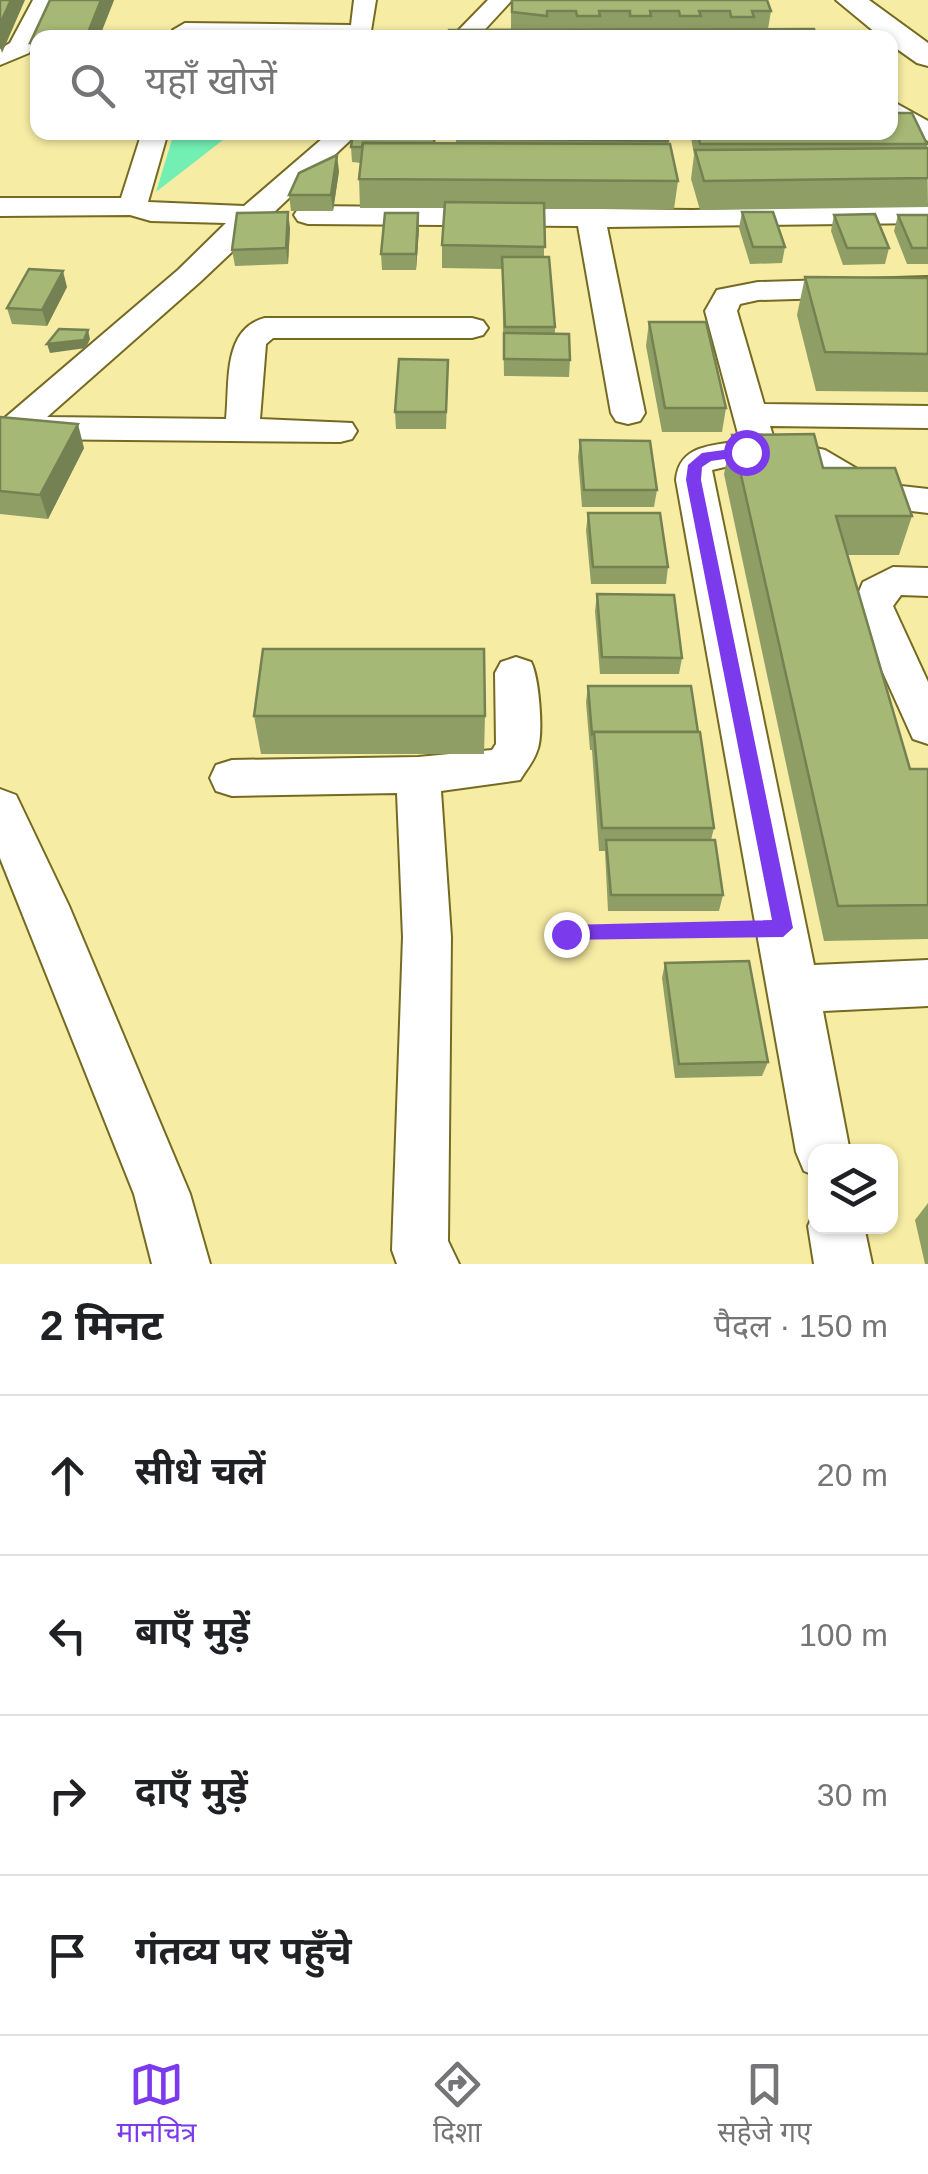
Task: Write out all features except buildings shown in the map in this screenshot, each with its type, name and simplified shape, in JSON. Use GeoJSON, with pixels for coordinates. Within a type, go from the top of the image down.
{"type":"FeatureCollection","features":[{"type":"Feature","properties":{"kind":"main road"},"geometry":{"type":"LineString","coordinates":[[827,0],[867,30]]}},
{"type":"Feature","properties":{"kind":"main road"},"geometry":{"type":"LineString","coordinates":[[850,0],[891,30]]}},
{"type":"Feature","properties":{"kind":"main road"},"geometry":{"type":"LineString","coordinates":[[898,35],[928,57]]}},
{"type":"Feature","properties":{"kind":"main road"},"geometry":{"type":"LineString","coordinates":[[898,54],[928,76]]}},
{"type":"Feature","properties":{"kind":"street"},"geometry":{"type":"LineString","coordinates":[[0,58],[20,48],[44,0]]}},
{"type":"Feature","properties":{"kind":"street"},"geometry":{"type":"LineString","coordinates":[[185,30],[194,0]]}},
{"type":"Feature","properties":{"kind":"street"},"geometry":{"type":"LineString","coordinates":[[362,30],[365,0]]}},
{"type":"Feature","properties":{"kind":"street"},"geometry":{"type":"LineString","coordinates":[[471,30],[501,0]]}},
{"type":"Feature","properties":{"kind":"street"},"geometry":{"type":"LineString","coordinates":[[133,206],[153,140]]}},
{"type":"Feature","properties":{"kind":"street"},"geometry":{"type":"LineString","coordinates":[[6,434],[190,276],[251,215],[337,140]]}},
{"type":"Feature","properties":{"kind":"street"},"geometry":{"type":"LineString","coordinates":[[0,207],[133,206],[151,212],[251,215]]}},
{"type":"Feature","properties":{"kind":"street"},"geometry":{"type":"LineString","coordinates":[[308,215],[591,218],[928,214]]}},
{"type":"Feature","properties":{"kind":"street"},"geometry":{"type":"LineString","coordinates":[[591,218],[628,413]]}},
{"type":"Feature","properties":{"kind":"street"},"geometry":{"type":"LineString","coordinates":[[753,432],[721,311],[728,298],[758,291],[928,286]]}},
{"type":"Feature","properties":{"kind":"street"},"geometry":{"type":"LineString","coordinates":[[242,430],[250,342],[265,328],[472,328]]}},
{"type":"Feature","properties":{"kind":"street"},"geometry":{"type":"LineString","coordinates":[[822,1144],[694,480],[695,465],[753,432],[928,417]]}},
{"type":"Feature","properties":{"kind":"street"},"geometry":{"type":"LineString","coordinates":[[6,434],[340,431]]}},
{"type":"Feature","properties":{"kind":"street"},"geometry":{"type":"LineString","coordinates":[[753,432],[813,458],[875,496],[928,500]]}},
{"type":"Feature","properties":{"kind":"street"},"geometry":{"type":"LineString","coordinates":[[928,582],[893,582],[877,592],[874,606],[928,727]]}},
{"type":"Feature","properties":{"kind":"street"},"geometry":{"type":"LineString","coordinates":[[232,778],[418,775],[506,766],[518,747],[516,673]]}},
{"type":"Feature","properties":{"kind":"street"},"geometry":{"type":"LineString","coordinates":[[418,775],[427,938],[420,1250],[430,1264]]}},
{"type":"Feature","properties":{"kind":"street"},"geometry":{"type":"LineString","coordinates":[[0,808],[45,906],[162,1194],[181,1264]]}},
{"type":"Feature","properties":{"kind":"street"},"geometry":{"type":"LineString","coordinates":[[794,989],[928,983]]}},
{"type":"Feature","properties":{"kind":"street"},"geometry":{"type":"LineString","coordinates":[[837,1234],[843,1264]]}},
{"type":"Feature","properties":{"kind":"path"},"geometry":{"type":"LineString","coordinates":[[566,934],[783,928]]}},
{"type":"Feature","properties":{"kind":"green space"},"geometry":{"type":"Polygon","coordinates":[[[172,140],[223,140],[156,192],[172,140]]]}},
{"type":"Feature","properties":{"kind":"route"},"geometry":{"type":"LineString","coordinates":[[566,934],[783,928],[694,480],[695,465],[707,456],[746,452]]}}]}
